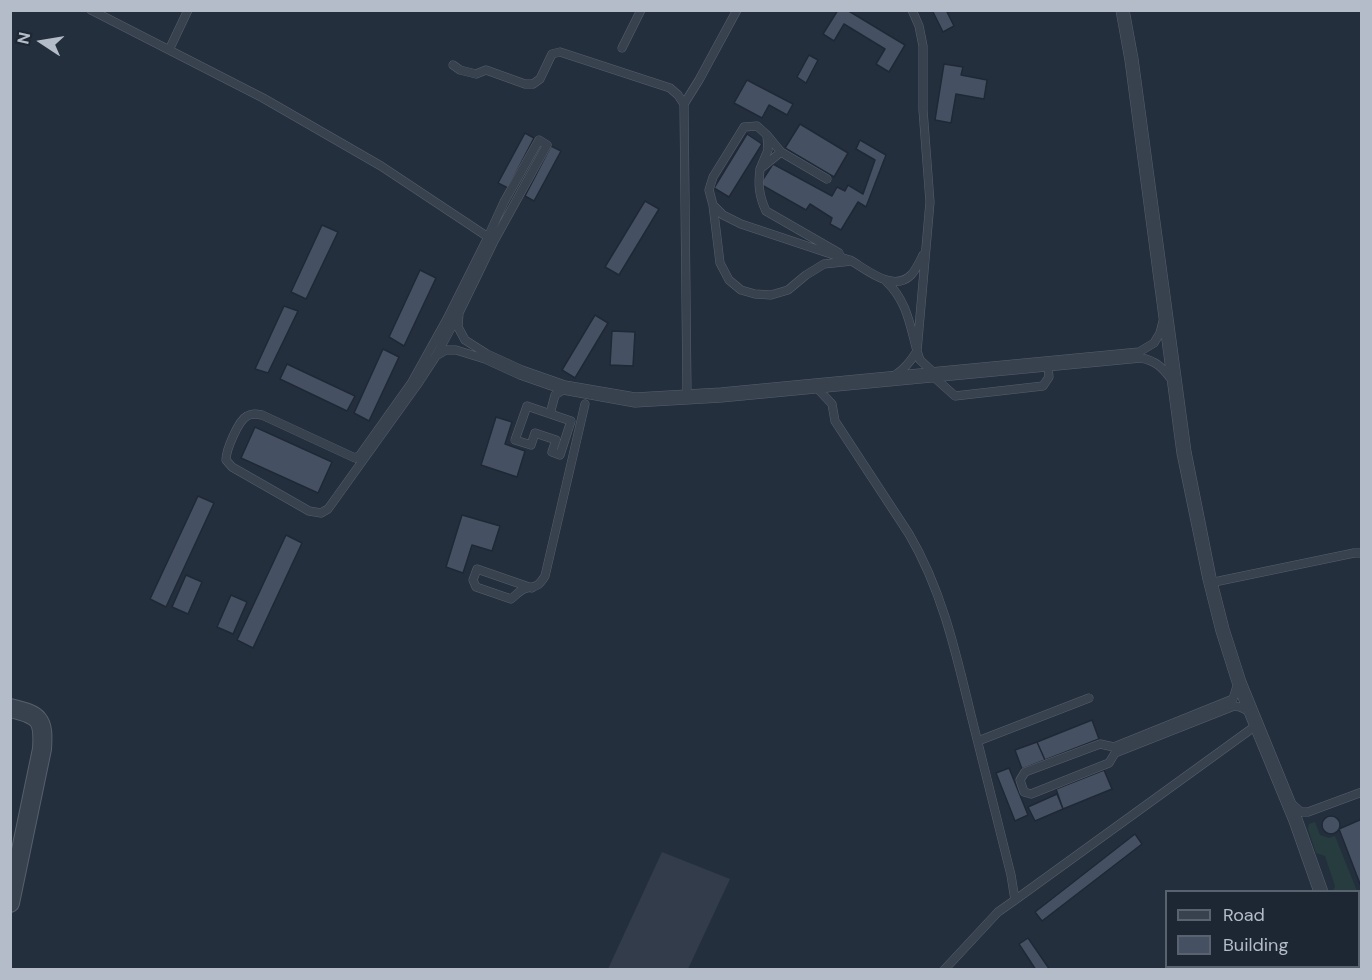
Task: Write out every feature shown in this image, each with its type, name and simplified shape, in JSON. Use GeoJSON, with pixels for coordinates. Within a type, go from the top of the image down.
{"type":"FeatureCollection","features":[{"type":"Feature","properties":{"kind":"street"},"geometry":{"type":"LineString","coordinates":[[10,708],[33,715],[39,720],[43,730],[42,749],[10,903]]}},
{"type":"Feature","properties":{"kind":"lane"},"geometry":{"type":"LineString","coordinates":[[91,10],[263,98],[381,166],[491,239]]}},
{"type":"Feature","properties":{"kind":"lane"},"geometry":{"type":"LineString","coordinates":[[169,50],[188,10]]}},
{"type":"Feature","properties":{"kind":"lane"},"geometry":{"type":"LineString","coordinates":[[622,48],[641,10]]}},
{"type":"Feature","properties":{"kind":"lane"},"geometry":{"type":"LineString","coordinates":[[687,394],[684,104],[737,10]]}},
{"type":"Feature","properties":{"kind":"lane"},"geometry":{"type":"LineString","coordinates":[[894,375],[910,362],[917,351],[930,202],[923,110],[923,46],[919,26],[912,10]]}},
{"type":"Feature","properties":{"kind":"lane"},"geometry":{"type":"LineString","coordinates":[[1120,10],[1129,60],[1163,318],[1211,575],[1242,682],[1324,890]]}},
{"type":"Feature","properties":{"kind":"lane"},"geometry":{"type":"LineString","coordinates":[[1125,10],[1134,59],[1167,306],[1181,453],[1207,579],[1237,684],[1293,821],[1318,890]]}},
{"type":"Feature","properties":{"kind":"lane"},"geometry":{"type":"LineString","coordinates":[[453,65],[460,70],[476,74],[486,70],[525,84],[533,84],[540,79],[552,54],[560,52],[670,88],[684,104]]}},
{"type":"Feature","properties":{"kind":"lane"},"geometry":{"type":"LineString","coordinates":[[827,179],[780,152],[757,126],[744,127],[713,177],[709,190],[720,263],[729,280],[741,290],[771,295],[788,290],[824,264],[852,261]]}},
{"type":"Feature","properties":{"kind":"lane"},"geometry":{"type":"LineString","coordinates":[[767,135],[768,150],[760,168],[758,187],[766,211],[886,281],[895,289],[906,309],[920,360],[955,396],[1043,386],[1049,377],[1048,367]]}},
{"type":"Feature","properties":{"kind":"lane"},"geometry":{"type":"LineString","coordinates":[[491,239],[412,382],[360,455],[355,458],[262,415],[250,414],[243,419],[226,452],[226,460],[232,467],[309,511],[321,513],[328,509],[436,356],[459,313],[491,239],[504,202],[539,140],[547,145],[491,239]]}},
{"type":"Feature","properties":{"kind":"lane"},"geometry":{"type":"LineString","coordinates":[[760,168],[780,152]]}},
{"type":"Feature","properties":{"kind":"lane"},"geometry":{"type":"LineString","coordinates":[[713,205],[723,215],[741,224],[852,261]]}},
{"type":"Feature","properties":{"kind":"lane"},"geometry":{"type":"LineString","coordinates":[[886,281],[900,282],[911,275],[926,251]]}},
{"type":"Feature","properties":{"kind":"lane"},"geometry":{"type":"LineString","coordinates":[[436,356],[446,350],[456,350],[485,359],[551,386],[559,393],[582,394],[635,403],[667,402],[818,389],[1139,352],[1154,343],[1160,333],[1167,306]]}},
{"type":"Feature","properties":{"kind":"lane"},"geometry":{"type":"LineString","coordinates":[[459,313],[458,327],[465,340],[487,354],[522,370],[565,385],[635,397],[894,375],[934,375],[1142,358],[1152,360],[1175,383]]}},
{"type":"Feature","properties":{"kind":"lane"},"geometry":{"type":"LineString","coordinates":[[1039,362],[1048,367]]}},
{"type":"Feature","properties":{"kind":"lane"},"geometry":{"type":"LineString","coordinates":[[818,389],[832,404],[835,422],[919,551],[950,630],[1011,875],[1015,900]]}},
{"type":"Feature","properties":{"kind":"lane"},"geometry":{"type":"LineString","coordinates":[[550,414],[559,393]]}},
{"type":"Feature","properties":{"kind":"lane"},"geometry":{"type":"LineString","coordinates":[[532,588],[477,569],[473,580],[476,587],[511,599],[524,589],[532,588],[540,583],[545,576],[585,404],[582,394]]}},
{"type":"Feature","properties":{"kind":"lane"},"geometry":{"type":"LineString","coordinates":[[585,404],[595,396]]}},
{"type":"Feature","properties":{"kind":"lane"},"geometry":{"type":"LineString","coordinates":[[526,406],[550,414],[571,421],[560,455],[552,452],[556,440],[534,433],[531,445],[515,440],[526,406]]}},
{"type":"Feature","properties":{"kind":"lane"},"geometry":{"type":"LineString","coordinates":[[1211,575],[1219,581],[1358,553],[1362,548]]}},
{"type":"Feature","properties":{"kind":"lane"},"geometry":{"type":"LineString","coordinates":[[1215,592],[1219,581]]}},
{"type":"Feature","properties":{"kind":"lane"},"geometry":{"type":"LineString","coordinates":[[1237,684],[1233,699],[1114,747],[1100,744],[1025,772],[1020,780],[1024,792],[1031,794],[1109,763],[1115,753],[1234,706],[1248,711]]}},
{"type":"Feature","properties":{"kind":"lane"},"geometry":{"type":"LineString","coordinates":[[978,741],[1089,698]]}},
{"type":"Feature","properties":{"kind":"lane"},"geometry":{"type":"LineString","coordinates":[[944,969],[998,912],[1254,727]]}},
{"type":"Feature","properties":{"kind":"lane"},"geometry":{"type":"LineString","coordinates":[[1291,803],[1301,812],[1308,812],[1362,792]]}},
{"type":"Feature","properties":{"kind":"lane"},"geometry":{"type":"LineString","coordinates":[[1303,833],[1305,823],[1311,816],[1362,796]]}},
{"type":"Feature","properties":{"kind":"shaded area"},"geometry":{"type":"Polygon","coordinates":[[[662,852],[730,879],[688,969],[608,969],[662,852]]]}},
{"type":"Feature","properties":{"kind":"green space"},"geometry":{"type":"Polygon","coordinates":[[[1315,822],[1320,835],[1329,838],[1335,836],[1357,890],[1333,890],[1335,886],[1325,856],[1316,853],[1308,829],[1309,824],[1315,822]]]}},
{"type":"Feature","properties":{"kind":"building"},"geometry":{"type":"Polygon","coordinates":[[[838,10],[847,10],[905,45],[889,72],[876,64],[885,49],[844,24],[834,41],[823,34],[838,10]]]}},
{"type":"Feature","properties":{"kind":"building"},"geometry":{"type":"Polygon","coordinates":[[[932,10],[946,10],[954,26],[943,32],[932,10]]]}},
{"type":"Feature","properties":{"kind":"building"},"geometry":{"type":"Polygon","coordinates":[[[809,55],[818,60],[806,83],[797,77],[809,55]]]}},
{"type":"Feature","properties":{"kind":"building"},"geometry":{"type":"Polygon","coordinates":[[[944,64],[963,67],[961,75],[987,80],[984,99],[956,94],[951,123],[935,120],[944,64]]]}},
{"type":"Feature","properties":{"kind":"building"},"geometry":{"type":"Polygon","coordinates":[[[747,80],[793,104],[787,115],[769,105],[762,118],[734,103],[747,80]]]}},
{"type":"Feature","properties":{"kind":"building"},"geometry":{"type":"Polygon","coordinates":[[[800,124],[848,153],[834,177],[785,148],[800,124]]]}},
{"type":"Feature","properties":{"kind":"building"},"geometry":{"type":"Polygon","coordinates":[[[525,133],[534,138],[508,188],[498,183],[525,133]]]}},
{"type":"Feature","properties":{"kind":"building"},"geometry":{"type":"Polygon","coordinates":[[[747,134],[762,144],[729,197],[714,188],[747,134]]]}},
{"type":"Feature","properties":{"kind":"building"},"geometry":{"type":"Polygon","coordinates":[[[860,140],[886,155],[866,207],[858,202],[841,230],[830,224],[832,218],[810,204],[806,210],[760,184],[773,164],[832,196],[837,187],[845,191],[848,185],[863,194],[875,160],[856,149],[860,140]]]}},
{"type":"Feature","properties":{"kind":"building"},"geometry":{"type":"Polygon","coordinates":[[[551,146],[561,151],[534,201],[525,196],[551,146]]]}},
{"type":"Feature","properties":{"kind":"building"},"geometry":{"type":"Polygon","coordinates":[[[645,201],[659,209],[619,275],[605,267],[645,201]]]}},
{"type":"Feature","properties":{"kind":"building"},"geometry":{"type":"Polygon","coordinates":[[[322,225],[338,232],[306,299],[291,292],[322,225]]]}},
{"type":"Feature","properties":{"kind":"building"},"geometry":{"type":"Polygon","coordinates":[[[420,270],[436,278],[404,346],[389,337],[420,270]]]}},
{"type":"Feature","properties":{"kind":"building"},"geometry":{"type":"Polygon","coordinates":[[[284,306],[298,311],[268,373],[255,369],[284,306]]]}},
{"type":"Feature","properties":{"kind":"building"},"geometry":{"type":"Polygon","coordinates":[[[595,315],[608,323],[575,378],[562,370],[595,315]]]}},
{"type":"Feature","properties":{"kind":"building"},"geometry":{"type":"Polygon","coordinates":[[[612,331],[635,332],[633,366],[610,365],[612,331]]]}},
{"type":"Feature","properties":{"kind":"building"},"geometry":{"type":"Polygon","coordinates":[[[383,349],[399,357],[369,421],[354,413],[383,349]]]}},
{"type":"Feature","properties":{"kind":"building"},"geometry":{"type":"Polygon","coordinates":[[[287,364],[355,396],[347,411],[280,379],[287,364]]]}},
{"type":"Feature","properties":{"kind":"building"},"geometry":{"type":"Polygon","coordinates":[[[496,417],[512,422],[505,444],[525,451],[517,477],[481,465],[496,417]]]}},
{"type":"Feature","properties":{"kind":"building"},"geometry":{"type":"Polygon","coordinates":[[[255,427],[332,462],[318,493],[241,458],[255,427]]]}},
{"type":"Feature","properties":{"kind":"building"},"geometry":{"type":"Polygon","coordinates":[[[198,496],[214,503],[166,607],[150,599],[198,496]]]}},
{"type":"Feature","properties":{"kind":"building"},"geometry":{"type":"Polygon","coordinates":[[[462,515],[500,526],[492,551],[472,545],[463,573],[446,567],[462,515]]]}},
{"type":"Feature","properties":{"kind":"building"},"geometry":{"type":"Polygon","coordinates":[[[286,535],[302,543],[253,648],[237,640],[286,535]]]}},
{"type":"Feature","properties":{"kind":"building"},"geometry":{"type":"Polygon","coordinates":[[[186,575],[202,582],[188,614],[172,607],[186,575]]]}},
{"type":"Feature","properties":{"kind":"building"},"geometry":{"type":"Polygon","coordinates":[[[231,595],[247,602],[233,634],[217,627],[231,595]]]}},
{"type":"Feature","properties":{"kind":"building"},"geometry":{"type":"Polygon","coordinates":[[[1092,720],[1099,739],[1045,760],[1037,742],[1092,720]]]}},
{"type":"Feature","properties":{"kind":"building"},"geometry":{"type":"Polygon","coordinates":[[[1037,742],[1045,760],[1022,769],[1015,750],[1037,742]]]}},
{"type":"Feature","properties":{"kind":"building"},"geometry":{"type":"Polygon","coordinates":[[[1009,768],[1028,815],[1015,821],[996,773],[1009,768]]]}},
{"type":"Feature","properties":{"kind":"building"},"geometry":{"type":"Polygon","coordinates":[[[1104,770],[1112,789],[1063,809],[1056,789],[1104,770]]]}},
{"type":"Feature","properties":{"kind":"building"},"geometry":{"type":"Polygon","coordinates":[[[1057,794],[1063,809],[1035,821],[1028,807],[1057,794]]]}},
{"type":"Feature","properties":{"kind":"building"},"geometry":{"type":"Polygon","coordinates":[[[1331,816],[1337,819],[1340,825],[1337,831],[1331,834],[1325,831],[1322,825],[1325,819],[1331,816]]]}},
{"type":"Feature","properties":{"kind":"building"},"geometry":{"type":"Polygon","coordinates":[[[1362,819],[1362,889],[1339,829],[1362,819]]]}},
{"type":"Feature","properties":{"kind":"building"},"geometry":{"type":"Polygon","coordinates":[[[1135,834],[1142,844],[1042,921],[1035,912],[1135,834]]]}},
{"type":"Feature","properties":{"kind":"building"},"geometry":{"type":"Polygon","coordinates":[[[1028,938],[1050,970],[1036,970],[1019,944],[1028,938]]]}},
{"type":"Feature","properties":{"kind":"building"},"geometry":{"type":"Polygon","coordinates":[[[1172,968],[1197,969],[1170,970],[1172,968]]]}}]}
